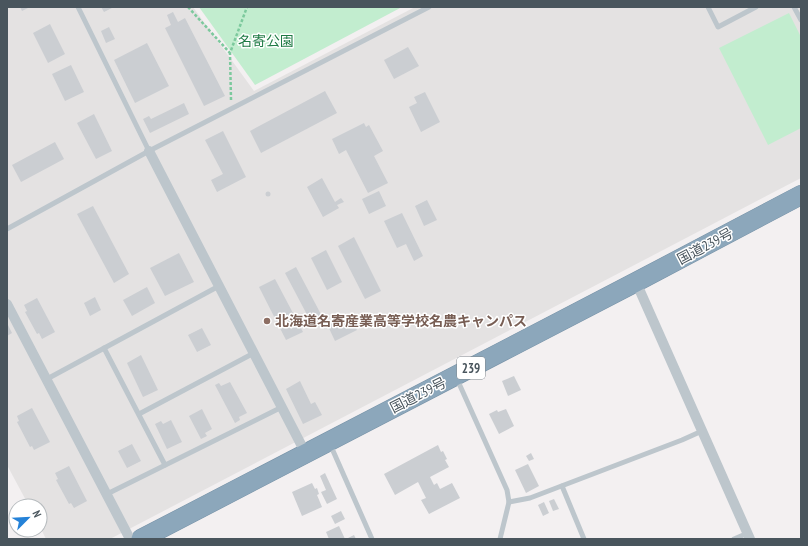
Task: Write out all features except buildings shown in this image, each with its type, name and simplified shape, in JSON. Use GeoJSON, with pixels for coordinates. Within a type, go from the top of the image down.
{"type":"FeatureCollection","features":[{"type":"Feature","properties":{"kind":"highway","name":"国道239号"},"geometry":{"type":"LineString","coordinates":[[149,537],[329,441],[801,195]]}},
{"type":"Feature","properties":{"kind":"street"},"geometry":{"type":"LineString","coordinates":[[149,151],[306,454]]}},
{"type":"Feature","properties":{"kind":"street"},"geometry":{"type":"LineString","coordinates":[[636,282],[749,536]]}},
{"type":"Feature","properties":{"kind":"street"},"geometry":{"type":"LineString","coordinates":[[7,304],[130,539]]}},
{"type":"Feature","properties":{"kind":"lane"},"geometry":{"type":"LineString","coordinates":[[78,7],[149,151]]}},
{"type":"Feature","properties":{"kind":"lane"},"geometry":{"type":"LineString","coordinates":[[7,229],[149,151],[429,7]]}},
{"type":"Feature","properties":{"kind":"lane"},"geometry":{"type":"LineString","coordinates":[[708,7],[718,27],[756,7]]}},
{"type":"Feature","properties":{"kind":"lane"},"geometry":{"type":"LineString","coordinates":[[794,7],[801,20]]}},
{"type":"Feature","properties":{"kind":"lane"},"geometry":{"type":"LineString","coordinates":[[47,379],[219,286]]}},
{"type":"Feature","properties":{"kind":"lane"},"geometry":{"type":"LineString","coordinates":[[104,348],[165,465]]}},
{"type":"Feature","properties":{"kind":"lane"},"geometry":{"type":"LineString","coordinates":[[139,414],[254,353]]}},
{"type":"Feature","properties":{"kind":"lane"},"geometry":{"type":"LineString","coordinates":[[456,376],[507,490],[509,502],[500,539]]}},
{"type":"Feature","properties":{"kind":"lane"},"geometry":{"type":"LineString","coordinates":[[107,494],[282,407]]}},
{"type":"Feature","properties":{"kind":"lane"},"geometry":{"type":"LineString","coordinates":[[509,502],[530,498],[682,440],[702,430]]}},
{"type":"Feature","properties":{"kind":"lane"},"geometry":{"type":"LineString","coordinates":[[329,441],[372,539]]}},
{"type":"Feature","properties":{"kind":"lane"},"geometry":{"type":"LineString","coordinates":[[562,486],[584,539]]}},
{"type":"Feature","properties":{"kind":"lane"},"geometry":{"type":"LineString","coordinates":[[734,539],[749,536]]}},
{"type":"Feature","properties":{"kind":"path"},"geometry":{"type":"LineString","coordinates":[[188,7],[230,53]]}},
{"type":"Feature","properties":{"kind":"path"},"geometry":{"type":"LineString","coordinates":[[231,110],[230,53],[247,7]]}},
{"type":"Feature","properties":{"kind":"shaded area","name":"北海道名寄産業高等学校名農キャンパス"},"geometry":{"type":"Polygon","coordinates":[[[7,7],[193,7],[254,91],[415,7],[801,7],[801,178],[110,539],[46,539],[48,538],[48,498],[25,498],[7,465],[7,7]]]}},
{"type":"Feature","properties":{"kind":"green space","name":"名寄公園"},"geometry":{"type":"Polygon","coordinates":[[[199,7],[402,7],[255,85],[199,7]]]}},
{"type":"Feature","properties":{"kind":"green space"},"geometry":{"type":"Polygon","coordinates":[[[789,13],[801,37],[801,128],[768,145],[719,48],[789,13]]]}},
{"type":"Feature","properties":{"kind":"place","name":"北海道名寄産業高等学校名農キャンパス"},"geometry":{"type":"Point","coordinates":[267,321]}}]}
